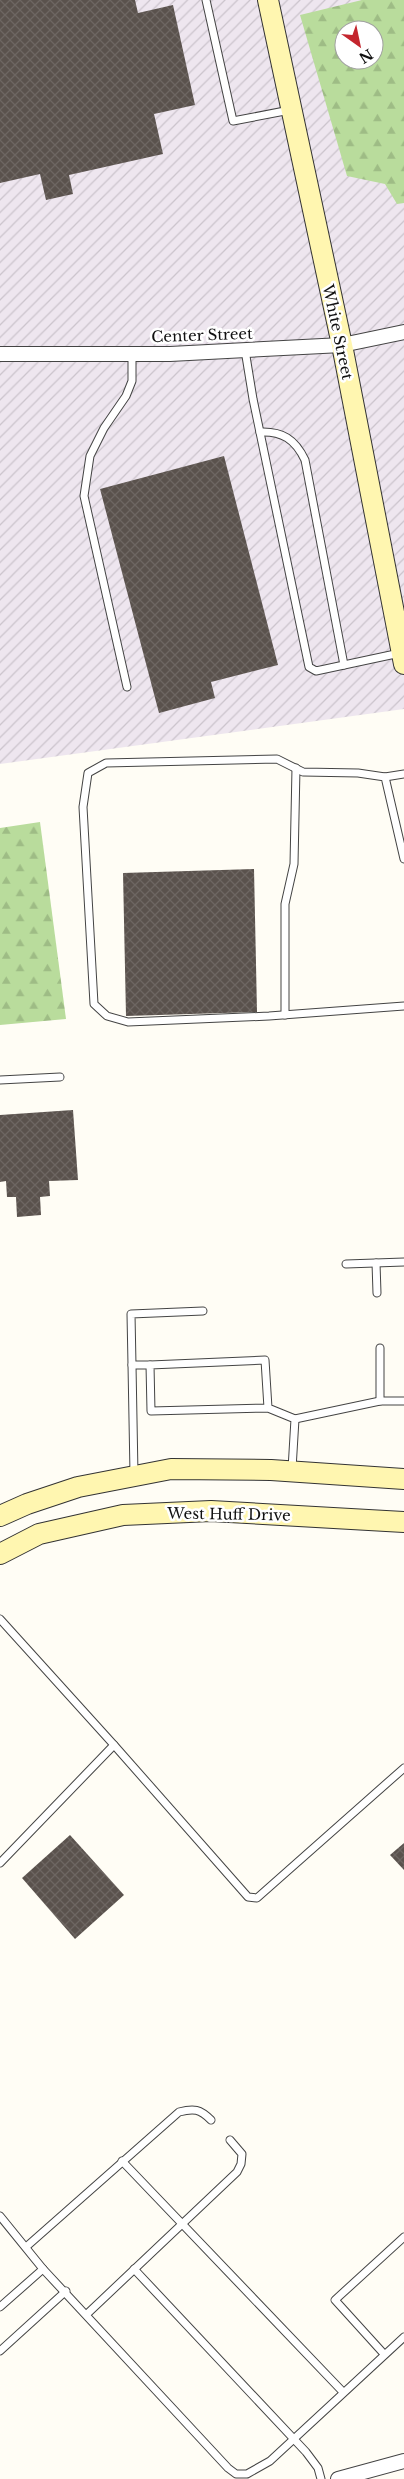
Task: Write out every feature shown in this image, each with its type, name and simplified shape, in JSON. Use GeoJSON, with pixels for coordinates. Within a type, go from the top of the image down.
{"type":"FeatureCollection","features":[{"type":"Feature","properties":{"kind":"street","name":"White Street"},"geometry":{"type":"LineString","coordinates":[[268,0],[342,345],[403,659]]}},
{"type":"Feature","properties":{"kind":"street","name":"Center Street"},"geometry":{"type":"LineString","coordinates":[[0,354],[132,354],[342,345],[404,332]]}},
{"type":"Feature","properties":{"kind":"street"},"geometry":{"type":"LineString","coordinates":[[0,1516],[27,1504],[78,1487],[171,1469],[292,1472],[404,1479]]}},
{"type":"Feature","properties":{"kind":"street","name":"West Huff Drive"},"geometry":{"type":"LineString","coordinates":[[0,1554],[39,1534],[123,1515],[210,1511],[404,1522]]}},
{"type":"Feature","properties":{"kind":"street"},"geometry":{"type":"LineString","coordinates":[[338,2479],[404,2461]]}},
{"type":"Feature","properties":{"kind":"lane"},"geometry":{"type":"LineString","coordinates":[[206,0],[233,121],[291,109]]}},
{"type":"Feature","properties":{"kind":"lane"},"geometry":{"type":"LineString","coordinates":[[245,350],[260,432],[309,667],[316,671],[344,665],[403,659]]}},
{"type":"Feature","properties":{"kind":"lane"},"geometry":{"type":"LineString","coordinates":[[127,687],[84,496],[84,480],[90,456],[104,428],[123,402],[132,381],[132,354]]}},
{"type":"Feature","properties":{"kind":"lane"},"geometry":{"type":"LineString","coordinates":[[260,432],[275,431],[289,439],[300,449],[305,460],[344,665]]}},
{"type":"Feature","properties":{"kind":"lane"},"geometry":{"type":"LineString","coordinates":[[404,774],[385,777],[358,773],[303,772],[277,759],[106,763],[88,773],[83,808],[94,1004],[107,1016],[128,1022],[285,1015],[404,1006]]}},
{"type":"Feature","properties":{"kind":"lane"},"geometry":{"type":"LineString","coordinates":[[285,1015],[285,904],[294,864],[296,768]]}},
{"type":"Feature","properties":{"kind":"lane"},"geometry":{"type":"LineString","coordinates":[[385,777],[404,859]]}},
{"type":"Feature","properties":{"kind":"lane"},"geometry":{"type":"LineString","coordinates":[[0,1080],[60,1077]]}},
{"type":"Feature","properties":{"kind":"lane"},"geometry":{"type":"LineString","coordinates":[[346,1264],[404,1262]]}},
{"type":"Feature","properties":{"kind":"lane"},"geometry":{"type":"LineString","coordinates":[[376,1263],[377,1293]]}},
{"type":"Feature","properties":{"kind":"lane"},"geometry":{"type":"LineString","coordinates":[[134,1476],[131,1314],[203,1311]]}},
{"type":"Feature","properties":{"kind":"lane"},"geometry":{"type":"LineString","coordinates":[[380,1348],[380,1401]]}},
{"type":"Feature","properties":{"kind":"lane"},"geometry":{"type":"LineString","coordinates":[[132,1365],[265,1360],[268,1408]]}},
{"type":"Feature","properties":{"kind":"lane"},"geometry":{"type":"LineString","coordinates":[[150,1365],[151,1411],[268,1408],[295,1419],[380,1401],[404,1401]]}},
{"type":"Feature","properties":{"kind":"lane"},"geometry":{"type":"LineString","coordinates":[[292,1472],[295,1419]]}},
{"type":"Feature","properties":{"kind":"lane"},"geometry":{"type":"LineString","coordinates":[[0,1619],[248,1897],[257,1898],[267,1891],[404,1768]]}},
{"type":"Feature","properties":{"kind":"lane"},"geometry":{"type":"LineString","coordinates":[[0,1863],[114,1745]]}},
{"type":"Feature","properties":{"kind":"lane"},"geometry":{"type":"LineString","coordinates":[[26,2246],[179,2112],[190,2109],[201,2110],[211,2120]]}},
{"type":"Feature","properties":{"kind":"lane"},"geometry":{"type":"LineString","coordinates":[[87,2314],[237,2172],[242,2164],[242,2154],[230,2140]]}},
{"type":"Feature","properties":{"kind":"lane"},"geometry":{"type":"LineString","coordinates":[[122,2160],[342,2392]]}},
{"type":"Feature","properties":{"kind":"lane"},"geometry":{"type":"LineString","coordinates":[[0,2216],[43,2269],[87,2314],[228,2468],[236,2474],[247,2474],[270,2461],[342,2392],[404,2337]]}},
{"type":"Feature","properties":{"kind":"lane"},"geometry":{"type":"LineString","coordinates":[[384,2354],[335,2300],[404,2237]]}},
{"type":"Feature","properties":{"kind":"lane"},"geometry":{"type":"LineString","coordinates":[[0,2307],[43,2269]]}},
{"type":"Feature","properties":{"kind":"lane"},"geometry":{"type":"LineString","coordinates":[[134,2269],[318,2468],[320,2479]]}},
{"type":"Feature","properties":{"kind":"lane"},"geometry":{"type":"LineString","coordinates":[[0,2352],[66,2292]]}},
{"type":"Feature","properties":{"kind":"shaded area"},"geometry":{"type":"Polygon","coordinates":[[[0,0],[404,0],[404,709],[0,764],[0,0]]]}},
{"type":"Feature","properties":{"kind":"green space"},"geometry":{"type":"Polygon","coordinates":[[[362,0],[404,0],[404,203],[397,204],[385,184],[347,176],[300,15],[362,0]]]}},
{"type":"Feature","properties":{"kind":"green space"},"geometry":{"type":"Polygon","coordinates":[[[40,822],[66,1019],[0,1025],[0,828],[40,822]]]}},
{"type":"Feature","properties":{"kind":"building"},"geometry":{"type":"Polygon","coordinates":[[[0,0],[135,0],[138,13],[173,5],[195,105],[154,114],[163,154],[69,175],[73,194],[46,200],[40,174],[0,183],[0,0]]]}},
{"type":"Feature","properties":{"kind":"building"},"geometry":{"type":"Polygon","coordinates":[[[224,456],[278,665],[211,682],[215,698],[159,713],[100,489],[224,456]]]}},
{"type":"Feature","properties":{"kind":"building"},"geometry":{"type":"Polygon","coordinates":[[[254,869],[257,1012],[126,1016],[123,873],[254,869]]]}},
{"type":"Feature","properties":{"kind":"building"},"geometry":{"type":"Polygon","coordinates":[[[73,1110],[78,1180],[49,1181],[50,1196],[40,1197],[41,1215],[17,1217],[16,1197],[7,1197],[6,1181],[0,1182],[0,1115],[73,1110]]]}},
{"type":"Feature","properties":{"kind":"building"},"geometry":{"type":"Polygon","coordinates":[[[70,1835],[124,1895],[75,1939],[22,1878],[70,1835]]]}},
{"type":"Feature","properties":{"kind":"building"},"geometry":{"type":"Polygon","coordinates":[[[404,1843],[404,1870],[390,1855],[404,1843]]]}}]}
